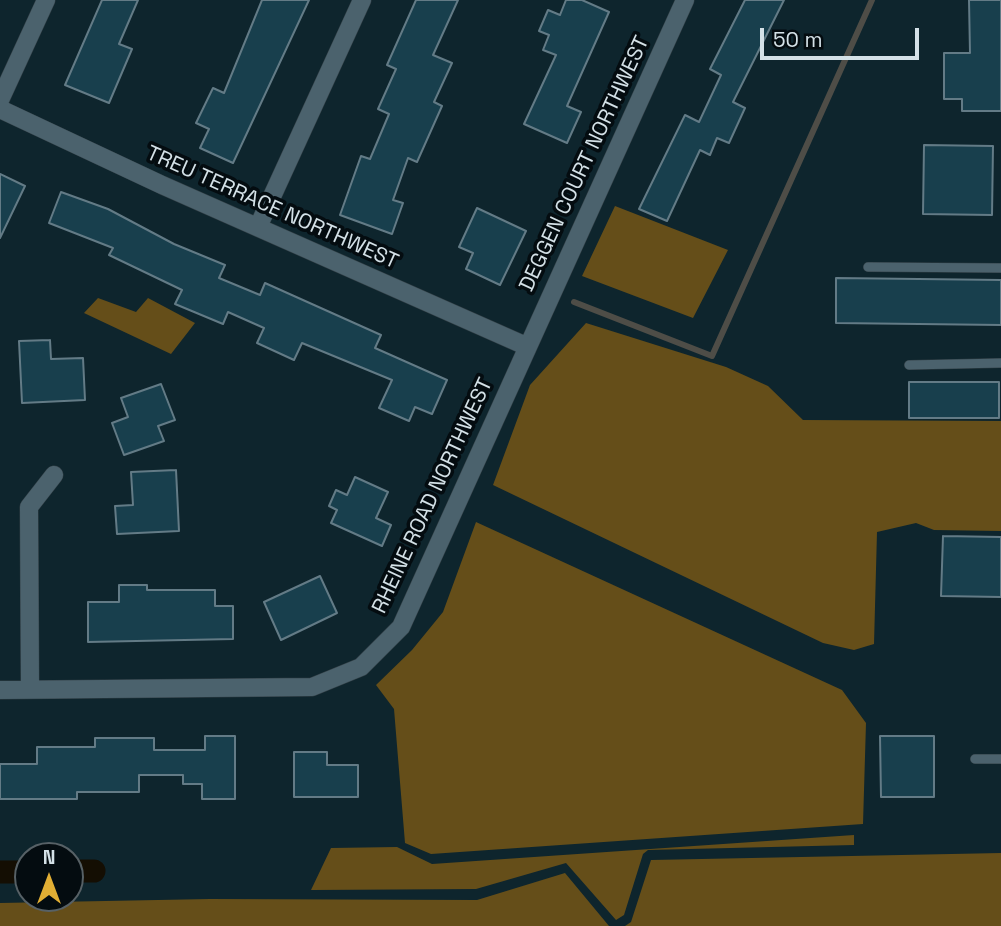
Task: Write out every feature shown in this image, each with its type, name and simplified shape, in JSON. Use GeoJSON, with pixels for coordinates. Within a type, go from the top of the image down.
{"type":"FeatureCollection","features":[{"type":"Feature","properties":{"kind":"street"},"geometry":{"type":"LineString","coordinates":[[0,100],[46,0]]}},
{"type":"Feature","properties":{"kind":"street"},"geometry":{"type":"LineString","coordinates":[[258,227],[362,0]]}},
{"type":"Feature","properties":{"kind":"street","name":"DEGGEN COURT NORTHWEST"},"geometry":{"type":"LineString","coordinates":[[526,346],[685,0]]}},
{"type":"Feature","properties":{"kind":"street","name":"TREU TERRACE NORTHWEST"},"geometry":{"type":"LineString","coordinates":[[0,109],[526,346]]}},
{"type":"Feature","properties":{"kind":"street","name":"RHEINE ROAD NORTHWEST"},"geometry":{"type":"LineString","coordinates":[[0,690],[312,687],[361,667],[401,627],[526,346]]}},
{"type":"Feature","properties":{"kind":"street"},"geometry":{"type":"LineString","coordinates":[[30,689],[29,507],[54,475]]}},
{"type":"Feature","properties":{"kind":"lane"},"geometry":{"type":"LineString","coordinates":[[868,267],[1001,268]]}},
{"type":"Feature","properties":{"kind":"lane"},"geometry":{"type":"LineString","coordinates":[[909,365],[1001,363]]}},
{"type":"Feature","properties":{"kind":"lane"},"geometry":{"type":"LineString","coordinates":[[975,759],[1001,759]]}},
{"type":"Feature","properties":{"kind":"shaded area"},"geometry":{"type":"Polygon","coordinates":[[[615,206],[728,250],[693,318],[582,276],[615,206]]]}},
{"type":"Feature","properties":{"kind":"shaded area"},"geometry":{"type":"Polygon","coordinates":[[[98,298],[136,312],[148,298],[195,323],[171,354],[84,313],[98,298]]]}},
{"type":"Feature","properties":{"kind":"shaded area"},"geometry":{"type":"Polygon","coordinates":[[[586,323],[726,367],[768,386],[803,420],[1001,421],[1001,531],[934,530],[916,523],[877,532],[874,644],[854,650],[823,643],[493,485],[530,385],[586,323]]]}},
{"type":"Feature","properties":{"kind":"shaded area"},"geometry":{"type":"Polygon","coordinates":[[[476,522],[842,690],[866,723],[863,824],[431,854],[405,843],[394,709],[376,685],[412,650],[443,612],[476,522]]]}},
{"type":"Feature","properties":{"kind":"shaded area"},"geometry":{"type":"Polygon","coordinates":[[[854,835],[854,845],[648,850],[643,854],[624,915],[616,920],[566,863],[476,889],[311,890],[331,848],[397,847],[432,864],[854,835]]]}},
{"type":"Feature","properties":{"kind":"shaded area"},"geometry":{"type":"Polygon","coordinates":[[[1001,853],[1001,926],[625,926],[631,922],[651,860],[1001,853]]]}},
{"type":"Feature","properties":{"kind":"shaded area"},"geometry":{"type":"Polygon","coordinates":[[[565,873],[609,926],[0,926],[0,903],[14,903],[14,912],[84,912],[84,901],[477,900],[565,873]]]}},
{"type":"Feature","properties":{"kind":"building"},"geometry":{"type":"Polygon","coordinates":[[[102,0],[138,0],[119,44],[132,49],[109,103],[65,85],[102,0]]]}},
{"type":"Feature","properties":{"kind":"building"},"geometry":{"type":"Polygon","coordinates":[[[262,0],[309,0],[233,163],[200,148],[209,129],[196,123],[213,88],[224,93],[262,0]]]}},
{"type":"Feature","properties":{"kind":"building"},"geometry":{"type":"Polygon","coordinates":[[[416,0],[458,0],[433,55],[452,63],[434,102],[442,106],[417,162],[408,158],[393,200],[403,203],[392,234],[340,215],[361,156],[370,159],[389,114],[378,109],[396,69],[387,65],[416,0]]]}},
{"type":"Feature","properties":{"kind":"building"},"geometry":{"type":"Polygon","coordinates":[[[566,0],[582,0],[609,12],[567,106],[581,112],[567,143],[524,124],[556,55],[543,50],[549,35],[539,31],[548,10],[560,15],[566,0]]]}},
{"type":"Feature","properties":{"kind":"building"},"geometry":{"type":"Polygon","coordinates":[[[745,0],[784,0],[733,102],[745,108],[729,143],[717,138],[710,155],[700,150],[667,221],[639,209],[685,115],[699,122],[721,75],[710,69],[745,0]]]}},
{"type":"Feature","properties":{"kind":"building"},"geometry":{"type":"Polygon","coordinates":[[[969,0],[1001,0],[1001,111],[962,111],[962,99],[944,99],[944,53],[970,53],[969,0]]]}},
{"type":"Feature","properties":{"kind":"building"},"geometry":{"type":"Polygon","coordinates":[[[924,145],[993,146],[992,215],[923,214],[924,145]]]}},
{"type":"Feature","properties":{"kind":"building"},"geometry":{"type":"Polygon","coordinates":[[[0,174],[25,186],[0,238],[0,174]]]}},
{"type":"Feature","properties":{"kind":"building"},"geometry":{"type":"Polygon","coordinates":[[[61,192],[108,209],[174,244],[225,265],[219,278],[260,295],[265,283],[381,335],[375,348],[447,380],[432,414],[415,407],[409,421],[379,408],[392,380],[302,343],[294,360],[257,343],[264,328],[228,312],[223,324],[175,304],[182,290],[109,255],[113,248],[49,223],[61,192]]]}},
{"type":"Feature","properties":{"kind":"building"},"geometry":{"type":"Polygon","coordinates":[[[477,208],[526,231],[500,285],[466,269],[473,253],[459,247],[477,208]]]}},
{"type":"Feature","properties":{"kind":"building"},"geometry":{"type":"Polygon","coordinates":[[[836,278],[1001,280],[1001,325],[836,323],[836,278]]]}},
{"type":"Feature","properties":{"kind":"building"},"geometry":{"type":"Polygon","coordinates":[[[50,340],[51,359],[83,358],[85,400],[22,403],[19,341],[50,340]]]}},
{"type":"Feature","properties":{"kind":"building"},"geometry":{"type":"Polygon","coordinates":[[[909,382],[999,382],[999,418],[909,418],[909,382]]]}},
{"type":"Feature","properties":{"kind":"building"},"geometry":{"type":"Polygon","coordinates":[[[161,384],[175,420],[158,426],[164,441],[124,455],[112,423],[128,417],[121,398],[161,384]]]}},
{"type":"Feature","properties":{"kind":"building"},"geometry":{"type":"Polygon","coordinates":[[[176,470],[179,531],[117,534],[115,506],[133,505],[131,472],[176,470]]]}},
{"type":"Feature","properties":{"kind":"building"},"geometry":{"type":"Polygon","coordinates":[[[355,477],[388,492],[376,518],[391,525],[382,546],[331,523],[337,510],[329,506],[336,490],[347,495],[355,477]]]}},
{"type":"Feature","properties":{"kind":"building"},"geometry":{"type":"Polygon","coordinates":[[[943,536],[1001,537],[1001,597],[941,596],[943,536]]]}},
{"type":"Feature","properties":{"kind":"building"},"geometry":{"type":"Polygon","coordinates":[[[320,576],[337,613],[281,640],[264,602],[320,576]]]}},
{"type":"Feature","properties":{"kind":"building"},"geometry":{"type":"Polygon","coordinates":[[[119,585],[147,585],[147,590],[215,590],[215,606],[233,606],[233,639],[88,642],[88,602],[119,602],[119,585]]]}},
{"type":"Feature","properties":{"kind":"building"},"geometry":{"type":"Polygon","coordinates":[[[205,736],[235,736],[235,799],[202,799],[202,784],[183,784],[183,775],[139,775],[139,792],[77,792],[77,799],[0,799],[0,764],[37,764],[37,747],[95,747],[95,738],[154,738],[154,750],[205,750],[205,736]]]}},
{"type":"Feature","properties":{"kind":"building"},"geometry":{"type":"Polygon","coordinates":[[[880,736],[934,736],[934,797],[881,797],[880,736]]]}},
{"type":"Feature","properties":{"kind":"building"},"geometry":{"type":"Polygon","coordinates":[[[294,752],[327,752],[327,765],[358,765],[358,797],[294,797],[294,752]]]}},
{"type":"Feature","properties":{"kind":"waterway"},"geometry":{"type":"LineString","coordinates":[[574,302],[712,356],[872,0]]}},
{"type":"Feature","properties":{"kind":"waterway"},"geometry":{"type":"LineString","coordinates":[[84,871],[94,871]]}},
{"type":"Feature","properties":{"kind":"waterway"},"geometry":{"type":"LineString","coordinates":[[0,872],[14,872]]}}]}
